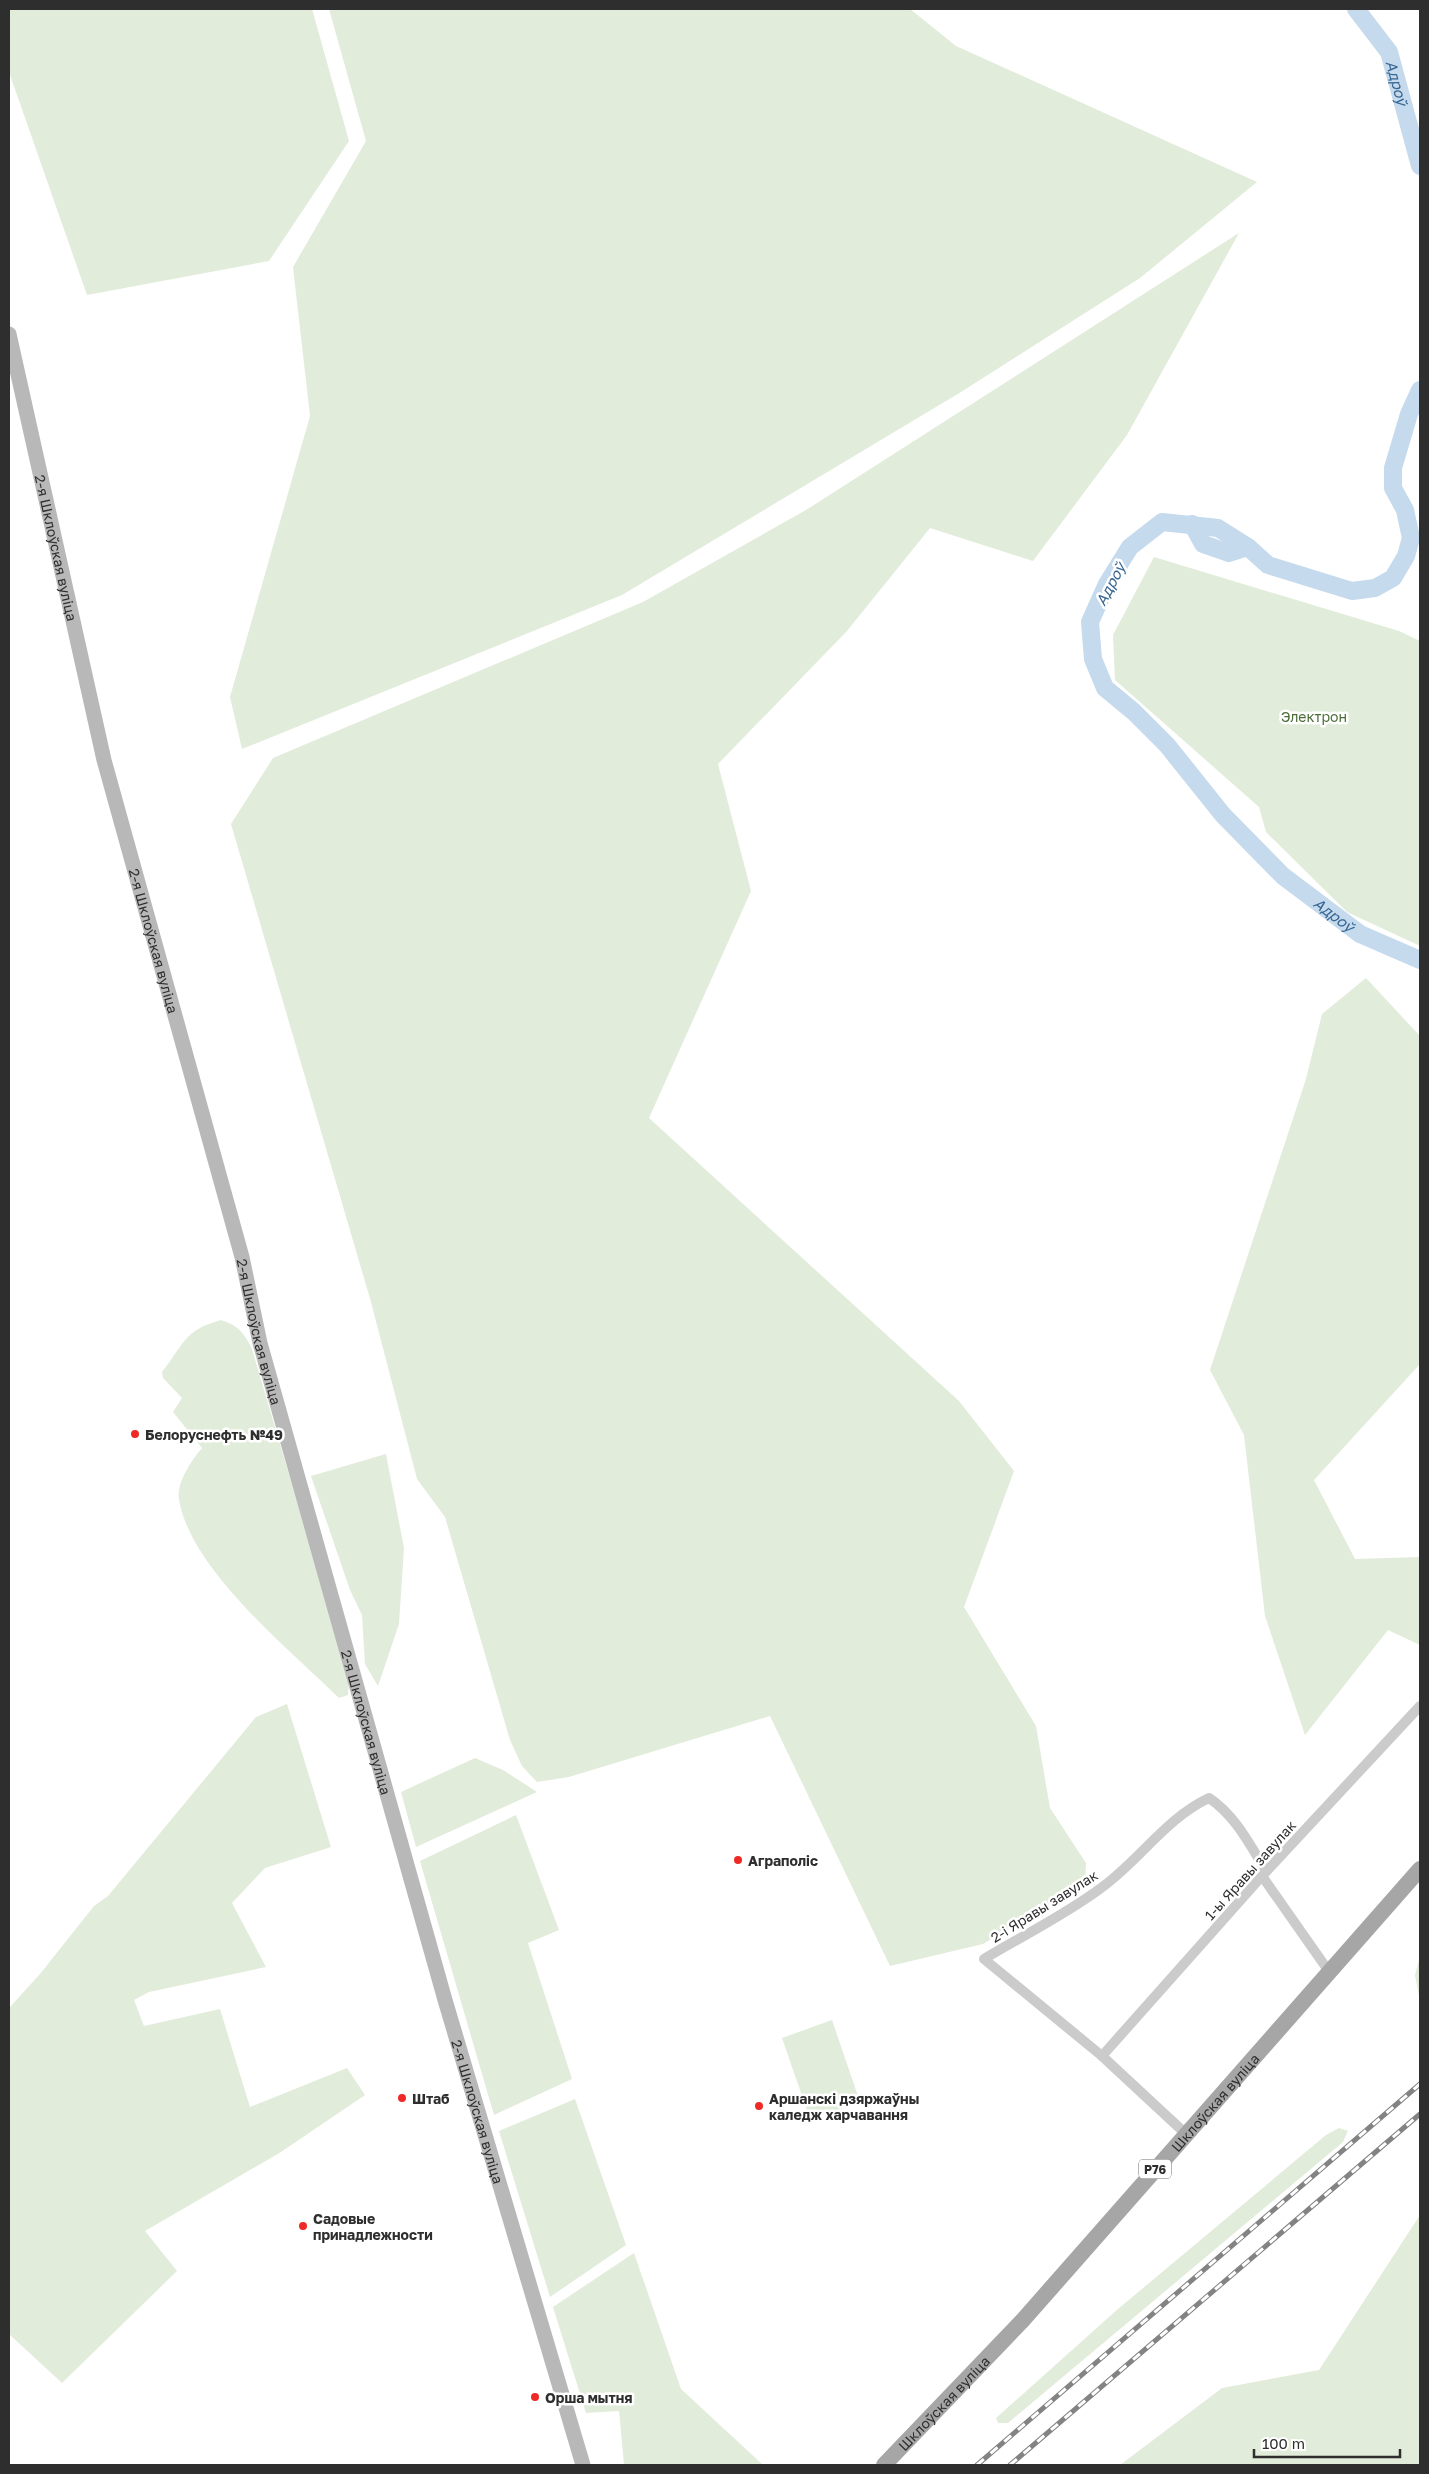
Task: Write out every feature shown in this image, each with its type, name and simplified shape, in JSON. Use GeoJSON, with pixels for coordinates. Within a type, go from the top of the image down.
{"type":"FeatureCollection","features":[{"type":"Feature","properties":{"kind":"main road","name":"Шклоўская вуліца"},"geometry":{"type":"LineString","coordinates":[[884,2465],[1023,2320],[1420,1869]]}},
{"type":"Feature","properties":{"kind":"street","name":"2-я Шклоўская вуліца"},"geometry":{"type":"LineString","coordinates":[[9,334],[104,760],[242,1257],[260,1343],[453,2027],[583,2465]]}},
{"type":"Feature","properties":{"kind":"street","name":"1-ы Яравы завулак"},"geometry":{"type":"LineString","coordinates":[[1102,2056],[1264,1873],[1420,1706]]}},
{"type":"Feature","properties":{"kind":"street","name":"2-і Яравы завулак"},"geometry":{"type":"LineString","coordinates":[[1102,2056],[984,1959],[1101,1888],[1174,1821],[1193,1806],[1209,1798],[1222,1806],[1234,1821],[1264,1873]]}},
{"type":"Feature","properties":{"kind":"street"},"geometry":{"type":"LineString","coordinates":[[1264,1873],[1330,1973]]}},
{"type":"Feature","properties":{"kind":"street"},"geometry":{"type":"LineString","coordinates":[[1102,2056],[1186,2134]]}},
{"type":"Feature","properties":{"kind":"green space"},"geometry":{"type":"Polygon","coordinates":[[[9,9],[312,9],[349,141],[269,261],[87,295],[9,72],[9,9]]]}},
{"type":"Feature","properties":{"kind":"green space"},"geometry":{"type":"Polygon","coordinates":[[[329,9],[910,9],[956,46],[1257,182],[1140,278],[961,392],[622,595],[242,749],[230,697],[310,416],[293,267],[366,141],[329,9]]]}},
{"type":"Feature","properties":{"kind":"green space"},"geometry":{"type":"Polygon","coordinates":[[[1239,233],[1127,435],[1033,561],[930,528],[847,631],[718,764],[751,891],[649,1118],[959,1401],[1014,1471],[964,1607],[1036,1726],[1050,1808],[1086,1863],[1085,1883],[983,1944],[890,1966],[770,1716],[569,1777],[537,1782],[522,1766],[510,1740],[445,1517],[417,1479],[371,1302],[231,824],[273,758],[643,602],[806,510],[1239,233]]]}},
{"type":"Feature","properties":{"kind":"green space","name":"Электрон"},"geometry":{"type":"Polygon","coordinates":[[[1154,557],[1399,631],[1420,641],[1420,946],[1347,912],[1266,832],[1259,807],[1115,680],[1113,635],[1154,557]]]}},
{"type":"Feature","properties":{"kind":"green space"},"geometry":{"type":"Polygon","coordinates":[[[1366,978],[1420,1036],[1420,1364],[1314,1480],[1355,1559],[1420,1557],[1420,1645],[1388,1630],[1305,1735],[1265,1616],[1244,1435],[1210,1370],[1306,1079],[1322,1014],[1366,978]]]}},
{"type":"Feature","properties":{"kind":"green space"},"geometry":{"type":"Polygon","coordinates":[[[221,1320],[240,1331],[252,1349],[349,1678],[348,1695],[339,1698],[269,1632],[221,1580],[202,1553],[187,1526],[179,1499],[180,1486],[190,1465],[202,1448],[173,1412],[182,1398],[163,1378],[162,1372],[192,1333],[199,1328],[221,1320]]]}},
{"type":"Feature","properties":{"kind":"green space"},"geometry":{"type":"Polygon","coordinates":[[[386,1454],[404,1548],[399,1624],[378,1686],[365,1664],[362,1615],[350,1590],[311,1476],[386,1454]]]}},
{"type":"Feature","properties":{"kind":"green space"},"geometry":{"type":"Polygon","coordinates":[[[287,1704],[331,1847],[265,1868],[232,1903],[266,1967],[149,1992],[134,2000],[144,2026],[220,2009],[250,2107],[347,2068],[365,2095],[281,2152],[145,2231],[177,2271],[62,2383],[9,2334],[9,2008],[40,1974],[94,1906],[108,1896],[256,1717],[287,1704]]]}},
{"type":"Feature","properties":{"kind":"green space"},"geometry":{"type":"Polygon","coordinates":[[[475,1758],[503,1770],[537,1792],[416,1847],[401,1792],[475,1758]]]}},
{"type":"Feature","properties":{"kind":"green space"},"geometry":{"type":"Polygon","coordinates":[[[516,1815],[559,1930],[528,1943],[572,2079],[494,2115],[420,1861],[516,1815]]]}},
{"type":"Feature","properties":{"kind":"green space"},"geometry":{"type":"Polygon","coordinates":[[[1420,1960],[1420,2002],[1415,1975],[1420,1960]]]}},
{"type":"Feature","properties":{"kind":"green space"},"geometry":{"type":"Polygon","coordinates":[[[832,2020],[860,2102],[810,2119],[782,2038],[832,2020]]]}},
{"type":"Feature","properties":{"kind":"green space"},"geometry":{"type":"Polygon","coordinates":[[[575,2099],[626,2245],[550,2297],[499,2131],[575,2099]]]}},
{"type":"Feature","properties":{"kind":"green space"},"geometry":{"type":"Polygon","coordinates":[[[1339,2128],[1348,2131],[1343,2142],[1008,2423],[998,2423],[996,2418],[1118,2309],[1326,2135],[1339,2128]]]}},
{"type":"Feature","properties":{"kind":"green space"},"geometry":{"type":"Polygon","coordinates":[[[1420,2215],[1420,2465],[1120,2465],[1222,2388],[1319,2370],[1420,2215]]]}},
{"type":"Feature","properties":{"kind":"green space"},"geometry":{"type":"Polygon","coordinates":[[[634,2253],[681,2389],[763,2465],[624,2465],[619,2411],[586,2413],[553,2307],[634,2253]]]}},
{"type":"Feature","properties":{"kind":"waterway","name":"Адроў"},"geometry":{"type":"LineString","coordinates":[[1356,9],[1389,52],[1420,166]]}},
{"type":"Feature","properties":{"kind":"waterway","name":"Адроў"},"geometry":{"type":"LineString","coordinates":[[1420,390],[1409,414],[1393,468],[1393,488],[1405,510],[1411,538],[1406,556],[1393,578],[1375,588],[1352,591],[1268,565],[1248,547],[1218,528],[1162,522],[1130,547],[1107,584],[1090,622],[1093,659],[1105,688],[1134,712],[1167,745],[1223,815],[1283,876],[1360,934],[1420,960]]}},
{"type":"Feature","properties":{"kind":"waterway"},"geometry":{"type":"LineString","coordinates":[[1192,524],[1203,544],[1229,553],[1248,547]]}},
{"type":"Feature","properties":{"kind":"railway"},"geometry":{"type":"LineString","coordinates":[[977,2465],[1420,2084]]}},
{"type":"Feature","properties":{"kind":"railway"},"geometry":{"type":"LineString","coordinates":[[1010,2465],[1420,2114]]}},
{"type":"Feature","properties":{"kind":"place","name":"Белоруснефть №49"},"geometry":{"type":"Point","coordinates":[135,1434]}},
{"type":"Feature","properties":{"kind":"place","name":"Аграполіс"},"geometry":{"type":"Point","coordinates":[738,1860]}},
{"type":"Feature","properties":{"kind":"place","name":"Штаб"},"geometry":{"type":"Point","coordinates":[402,2098]}},
{"type":"Feature","properties":{"kind":"place","name":"Аршанскі дзяржаўны каледж харчавання"},"geometry":{"type":"Point","coordinates":[759,2106]}},
{"type":"Feature","properties":{"kind":"place","name":"Садовые принадлежности"},"geometry":{"type":"Point","coordinates":[303,2226]}},
{"type":"Feature","properties":{"kind":"place","name":"Орша мытня"},"geometry":{"type":"Point","coordinates":[535,2397]}}]}
